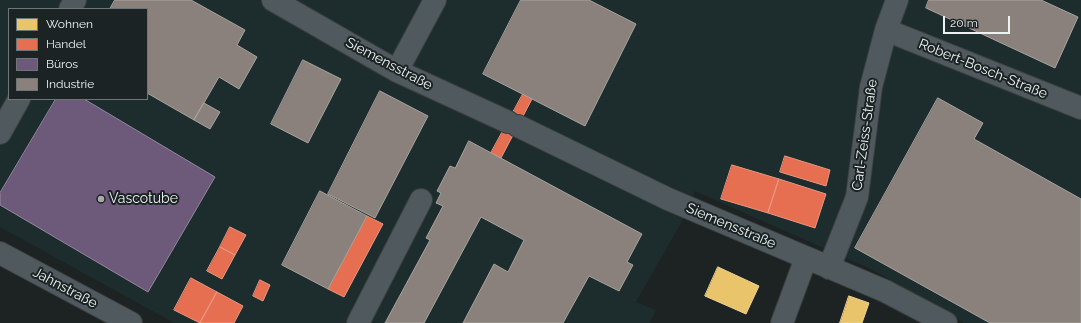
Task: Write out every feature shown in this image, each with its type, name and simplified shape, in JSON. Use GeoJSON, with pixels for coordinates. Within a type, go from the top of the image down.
{"type":"FeatureCollection","features":[{"type":"Feature","properties":{"kind":"street","name":"Siemensstraße"},"geometry":{"type":"LineString","coordinates":[[273,0],[397,71],[513,124],[668,199],[885,291],[946,323]]}},
{"type":"Feature","properties":{"kind":"street"},"geometry":{"type":"LineString","coordinates":[[397,71],[412,26],[435,0]]}},
{"type":"Feature","properties":{"kind":"street","name":"Carl-Zeiss-Straße"},"geometry":{"type":"LineString","coordinates":[[829,268],[857,197],[871,87],[886,30],[897,0]]}},
{"type":"Feature","properties":{"kind":"street","name":"Robert-Bosch-Straße"},"geometry":{"type":"LineString","coordinates":[[886,30],[1081,108]]}},
{"type":"Feature","properties":{"kind":"street"},"geometry":{"type":"LineString","coordinates":[[0,133],[18,100]]}},
{"type":"Feature","properties":{"kind":"street"},"geometry":{"type":"LineString","coordinates":[[358,323],[421,200]]}},
{"type":"Feature","properties":{"kind":"street","name":"Jahnstraße"},"geometry":{"type":"LineString","coordinates":[[0,253],[131,323]]}},
{"type":"Feature","properties":{"kind":"street"},"geometry":{"type":"LineString","coordinates":[[782,323],[806,258]]}},
{"type":"Feature","properties":{"kind":"shaded area"},"geometry":{"type":"Polygon","coordinates":[[[0,0],[1081,0],[1081,323],[964,323],[873,270],[695,191],[685,216],[636,302],[656,310],[650,323],[174,323],[0,227],[0,0]]]}},
{"type":"Feature","properties":{"kind":"building: Wohnen"},"geometry":{"type":"Polygon","coordinates":[[[718,267],[759,286],[746,314],[705,296],[718,267]]]}},
{"type":"Feature","properties":{"kind":"building: Wohnen"},"geometry":{"type":"Polygon","coordinates":[[[849,296],[869,303],[862,323],[840,323],[849,296]]]}},
{"type":"Feature","properties":{"kind":"building: Handel"},"geometry":{"type":"Polygon","coordinates":[[[523,94],[532,99],[501,158],[491,153],[523,94]]]}},
{"type":"Feature","properties":{"kind":"building: Handel"},"geometry":{"type":"Polygon","coordinates":[[[785,156],[830,170],[826,186],[780,172],[785,156]]]}},
{"type":"Feature","properties":{"kind":"building: Handel"},"geometry":{"type":"Polygon","coordinates":[[[732,165],[779,179],[768,213],[721,199],[732,165]]]}},
{"type":"Feature","properties":{"kind":"building: Handel"},"geometry":{"type":"Polygon","coordinates":[[[779,179],[826,194],[815,228],[768,213],[779,179]]]}},
{"type":"Feature","properties":{"kind":"building: Handel"},"geometry":{"type":"Polygon","coordinates":[[[367,216],[383,224],[344,297],[328,289],[367,216]]]}},
{"type":"Feature","properties":{"kind":"building: Handel"},"geometry":{"type":"Polygon","coordinates":[[[230,227],[246,235],[235,255],[220,247],[230,227]]]}},
{"type":"Feature","properties":{"kind":"building: Handel"},"geometry":{"type":"Polygon","coordinates":[[[220,247],[235,255],[222,279],[207,271],[220,247]]]}},
{"type":"Feature","properties":{"kind":"building: Handel"},"geometry":{"type":"Polygon","coordinates":[[[191,278],[217,292],[200,323],[174,310],[191,278]]]}},
{"type":"Feature","properties":{"kind":"building: Handel"},"geometry":{"type":"Polygon","coordinates":[[[260,280],[270,285],[263,301],[253,296],[260,280]]]}},
{"type":"Feature","properties":{"kind":"building: Handel"},"geometry":{"type":"Polygon","coordinates":[[[217,292],[243,306],[234,323],[200,323],[217,292]]]}},
{"type":"Feature","properties":{"kind":"building: Büros","name":"Vascotube"},"geometry":{"type":"Polygon","coordinates":[[[55,100],[86,100],[215,177],[148,292],[0,205],[0,193],[55,100]]]}},
{"type":"Feature","properties":{"kind":"building: Industrie"},"geometry":{"type":"Polygon","coordinates":[[[115,0],[191,0],[245,30],[237,45],[257,57],[239,89],[219,77],[194,120],[148,94],[148,8],[111,8],[115,0]]]}},
{"type":"Feature","properties":{"kind":"building: Industrie"},"geometry":{"type":"Polygon","coordinates":[[[521,0],[589,0],[636,24],[585,126],[483,74],[521,0]]]}},
{"type":"Feature","properties":{"kind":"building: Industrie"},"geometry":{"type":"Polygon","coordinates":[[[929,0],[1041,0],[1078,17],[1055,68],[926,8],[929,0]]]}},
{"type":"Feature","properties":{"kind":"building: Industrie"},"geometry":{"type":"Polygon","coordinates":[[[303,60],[341,79],[308,143],[271,124],[303,60]]]}},
{"type":"Feature","properties":{"kind":"building: Industrie"},"geometry":{"type":"Polygon","coordinates":[[[380,91],[428,116],[375,218],[328,194],[380,91]]]}},
{"type":"Feature","properties":{"kind":"building: Industrie"},"geometry":{"type":"Polygon","coordinates":[[[938,98],[983,123],[974,139],[1081,199],[1081,323],[990,323],[855,248],[938,98]]]}},
{"type":"Feature","properties":{"kind":"building: Industrie"},"geometry":{"type":"Polygon","coordinates":[[[204,103],[220,112],[210,129],[194,120],[204,103]]]}},
{"type":"Feature","properties":{"kind":"building: Industrie"},"geometry":{"type":"Polygon","coordinates":[[[469,141],[642,234],[627,262],[633,265],[619,291],[589,276],[563,323],[463,323],[494,264],[508,272],[524,240],[481,217],[424,323],[385,323],[430,240],[426,238],[443,206],[436,203],[441,193],[437,191],[450,166],[455,168],[469,141]]]}},
{"type":"Feature","properties":{"kind":"building: Industrie"},"geometry":{"type":"Polygon","coordinates":[[[320,191],[367,216],[328,289],[282,265],[320,191]]]}},
{"type":"Feature","properties":{"kind":"place","name":"Vascotube"},"geometry":{"type":"Point","coordinates":[101,199]}}]}
